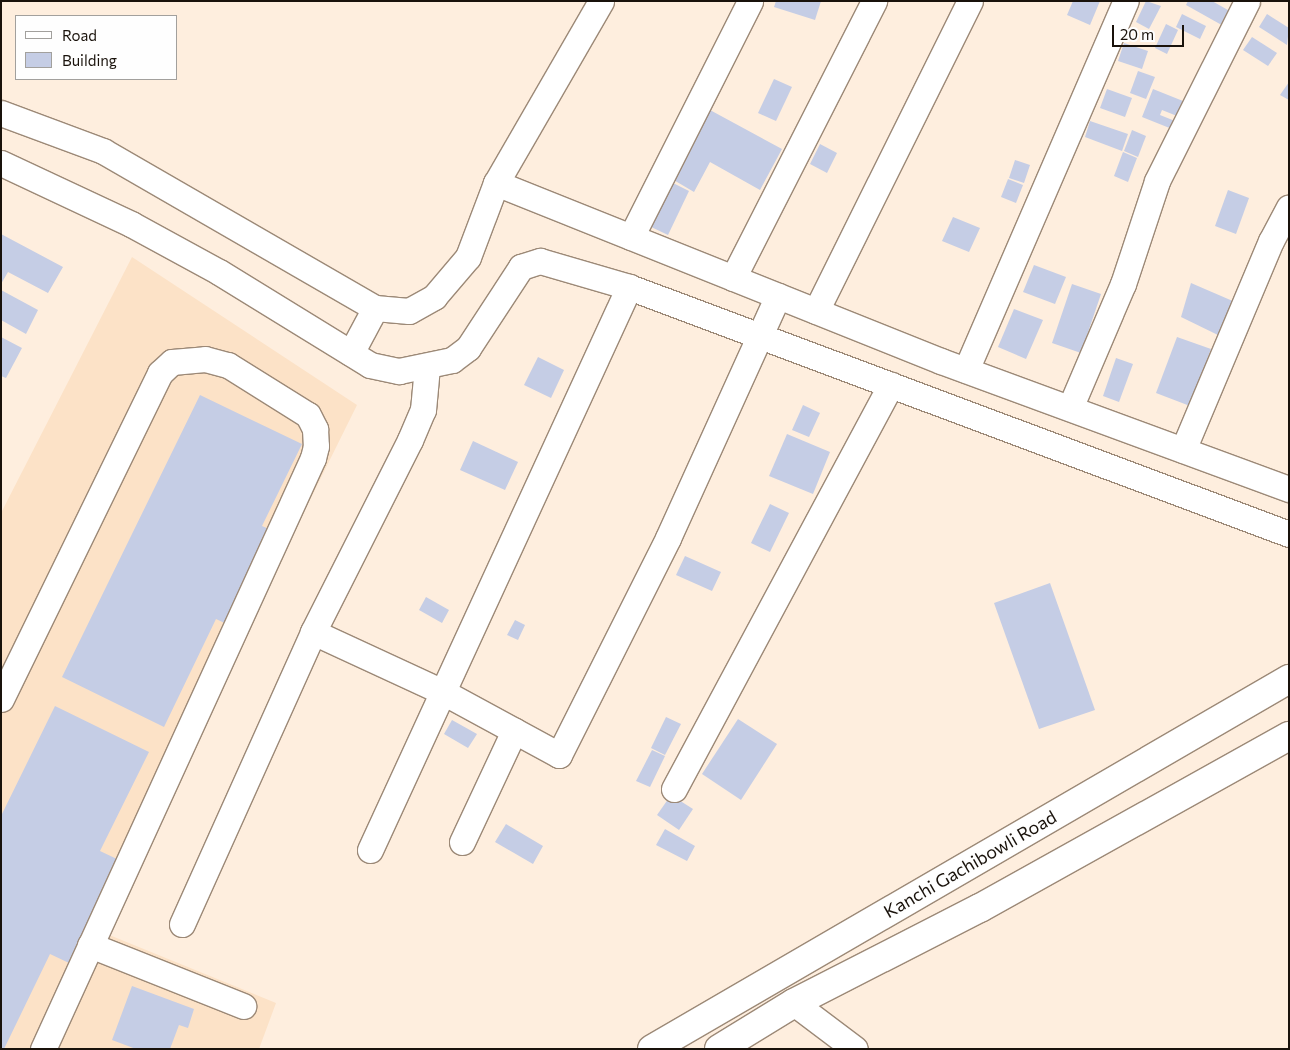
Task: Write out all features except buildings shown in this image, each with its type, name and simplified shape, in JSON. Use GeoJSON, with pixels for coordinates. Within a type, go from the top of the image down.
{"type":"FeatureCollection","features":[{"type":"Feature","properties":{"kind":"main road","name":"Kanchi Gachibowli Road"},"geometry":{"type":"LineString","coordinates":[[652,1049],[1289,680]]}},
{"type":"Feature","properties":{"kind":"main road"},"geometry":{"type":"LineString","coordinates":[[719,1049],[794,1003],[980,908],[1289,736]]}},
{"type":"Feature","properties":{"kind":"street"},"geometry":{"type":"LineString","coordinates":[[1,113],[103,151],[375,308],[409,311],[434,297],[468,257],[496,183],[601,1]]}},
{"type":"Feature","properties":{"kind":"street"},"geometry":{"type":"LineString","coordinates":[[631,237],[750,1]]}},
{"type":"Feature","properties":{"kind":"street"},"geometry":{"type":"LineString","coordinates":[[733,278],[874,1]]}},
{"type":"Feature","properties":{"kind":"street"},"geometry":{"type":"LineString","coordinates":[[816,311],[970,1]]}},
{"type":"Feature","properties":{"kind":"street"},"geometry":{"type":"LineString","coordinates":[[966,370],[1126,1]]}},
{"type":"Feature","properties":{"kind":"street"},"geometry":{"type":"LineString","coordinates":[[1070,408],[1123,284],[1157,181],[1247,1]]}},
{"type":"Feature","properties":{"kind":"street"},"geometry":{"type":"LineString","coordinates":[[1,163],[132,224],[219,272],[370,365],[398,371],[426,367],[452,360],[468,348],[520,267],[540,261],[629,286],[1289,534]]}},
{"type":"Feature","properties":{"kind":"street"},"geometry":{"type":"LineString","coordinates":[[496,183],[966,370],[1289,489]]}},
{"type":"Feature","properties":{"kind":"street"},"geometry":{"type":"LineString","coordinates":[[1183,450],[1271,241],[1289,207]]}},
{"type":"Feature","properties":{"kind":"street"},"geometry":{"type":"LineString","coordinates":[[370,850],[629,286]]}},
{"type":"Feature","properties":{"kind":"street"},"geometry":{"type":"LineString","coordinates":[[313,632],[443,692],[558,755],[668,538],[762,336],[778,296]]}},
{"type":"Feature","properties":{"kind":"street"},"geometry":{"type":"LineString","coordinates":[[351,353],[375,308]]}},
{"type":"Feature","properties":{"kind":"street"},"geometry":{"type":"LineString","coordinates":[[1,699],[160,373],[172,362],[205,359],[228,365],[308,415],[315,428],[316,446],[312,458],[43,1049]]}},
{"type":"Feature","properties":{"kind":"street"},"geometry":{"type":"LineString","coordinates":[[182,924],[313,632],[423,410],[426,367]]}},
{"type":"Feature","properties":{"kind":"street"},"geometry":{"type":"LineString","coordinates":[[674,789],[891,385]]}},
{"type":"Feature","properties":{"kind":"street"},"geometry":{"type":"LineString","coordinates":[[462,842],[514,731]]}},
{"type":"Feature","properties":{"kind":"street"},"geometry":{"type":"LineString","coordinates":[[90,945],[243,1006]]}},
{"type":"Feature","properties":{"kind":"street"},"geometry":{"type":"LineString","coordinates":[[794,1003],[854,1049]]}},
{"type":"Feature","properties":{"kind":"shaded area"},"geometry":{"type":"Polygon","coordinates":[[[132,257],[357,405],[97,930],[276,1003],[259,1049],[1,1049],[1,513],[132,257]]]}}]}
